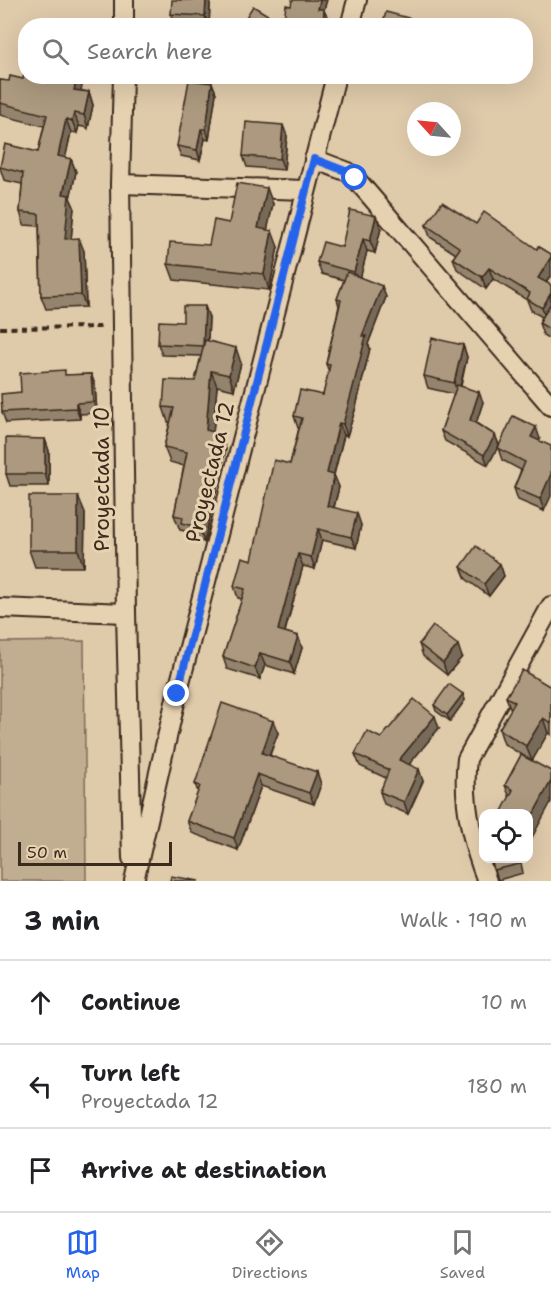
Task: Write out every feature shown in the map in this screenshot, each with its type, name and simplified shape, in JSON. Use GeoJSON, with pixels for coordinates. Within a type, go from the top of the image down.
{"type":"FeatureCollection","features":[{"type":"Feature","properties":{"kind":"street"},"geometry":{"type":"LineString","coordinates":[[124,0],[124,18]]}},
{"type":"Feature","properties":{"kind":"street"},"geometry":{"type":"LineString","coordinates":[[352,18],[357,0]]}},
{"type":"Feature","properties":{"kind":"street","name":"Proyectada 10"},"geometry":{"type":"LineString","coordinates":[[123,84],[120,184],[126,613],[133,881]]}},
{"type":"Feature","properties":{"kind":"street","name":"Proyectada 12"},"geometry":{"type":"LineString","coordinates":[[133,881],[177,694],[334,84]]}},
{"type":"Feature","properties":{"kind":"street"},"geometry":{"type":"LineString","coordinates":[[314,159],[348,172],[355,178],[551,406]]}},
{"type":"Feature","properties":{"kind":"street"},"geometry":{"type":"LineString","coordinates":[[120,184],[305,190]]}},
{"type":"Feature","properties":{"kind":"street"},"geometry":{"type":"LineString","coordinates":[[487,881],[477,857],[464,786],[467,759],[551,606]]}},
{"type":"Feature","properties":{"kind":"street"},"geometry":{"type":"LineString","coordinates":[[0,608],[126,613]]}},
{"type":"Feature","properties":{"kind":"path"},"geometry":{"type":"LineString","coordinates":[[0,328],[123,326]]}},
{"type":"Feature","properties":{"kind":"shaded area"},"geometry":{"type":"Polygon","coordinates":[[[84,641],[86,881],[0,881],[0,642],[84,641]]]}},
{"type":"Feature","properties":{"kind":"building"},"geometry":{"type":"Polygon","coordinates":[[[172,0],[206,0],[205,16],[171,14],[172,0]]]}},
{"type":"Feature","properties":{"kind":"building"},"geometry":{"type":"Polygon","coordinates":[[[292,0],[320,0],[318,9],[324,9],[323,18],[284,18],[286,5],[291,6],[292,0]]]}},
{"type":"Feature","properties":{"kind":"building"},"geometry":{"type":"Polygon","coordinates":[[[253,6],[273,18],[246,18],[253,6]]]}},
{"type":"Feature","properties":{"kind":"building"},"geometry":{"type":"Polygon","coordinates":[[[386,12],[409,18],[384,18],[386,12]]]}},
{"type":"Feature","properties":{"kind":"building"},"geometry":{"type":"Polygon","coordinates":[[[10,76],[18,78],[18,84],[75,84],[74,90],[89,92],[84,115],[74,113],[72,121],[66,119],[58,156],[71,159],[63,194],[69,195],[65,239],[79,238],[81,295],[41,296],[39,214],[20,212],[23,173],[0,167],[5,144],[38,152],[47,115],[0,103],[0,80],[9,81],[10,76]]]}},
{"type":"Feature","properties":{"kind":"building"},"geometry":{"type":"Polygon","coordinates":[[[188,84],[212,84],[206,129],[201,129],[197,150],[177,146],[188,84]]]}},
{"type":"Feature","properties":{"kind":"building"},"geometry":{"type":"Polygon","coordinates":[[[246,122],[283,125],[280,159],[243,156],[246,122]]]}},
{"type":"Feature","properties":{"kind":"building"},"geometry":{"type":"Polygon","coordinates":[[[237,183],[267,188],[258,228],[272,231],[264,274],[168,264],[170,242],[209,245],[214,220],[229,223],[237,183]]]}},
{"type":"Feature","properties":{"kind":"building"},"geometry":{"type":"Polygon","coordinates":[[[442,202],[476,224],[484,212],[537,249],[538,246],[551,254],[538,278],[551,285],[551,293],[542,308],[527,299],[530,293],[489,268],[482,277],[453,258],[460,248],[426,225],[442,202]]]}},
{"type":"Feature","properties":{"kind":"building"},"geometry":{"type":"Polygon","coordinates":[[[350,210],[376,216],[370,241],[363,239],[354,272],[317,262],[323,242],[342,247],[350,210]]]}},
{"type":"Feature","properties":{"kind":"building"},"geometry":{"type":"Polygon","coordinates":[[[347,272],[382,286],[362,336],[366,336],[343,424],[339,423],[327,473],[334,475],[327,506],[357,513],[351,537],[318,529],[311,557],[298,554],[278,630],[298,636],[290,662],[260,653],[255,668],[223,657],[245,589],[234,586],[242,557],[252,560],[274,460],[290,464],[302,418],[294,416],[300,390],[323,395],[330,365],[326,364],[341,300],[337,299],[347,272]]]}},
{"type":"Feature","properties":{"kind":"building"},"geometry":{"type":"Polygon","coordinates":[[[551,303],[551,330],[539,323],[551,303]]]}},
{"type":"Feature","properties":{"kind":"building"},"geometry":{"type":"Polygon","coordinates":[[[183,306],[205,306],[203,346],[158,344],[159,321],[183,322],[183,306]]]}},
{"type":"Feature","properties":{"kind":"building"},"geometry":{"type":"Polygon","coordinates":[[[432,338],[463,345],[454,383],[424,376],[432,338]]]}},
{"type":"Feature","properties":{"kind":"building"},"geometry":{"type":"Polygon","coordinates":[[[205,340],[236,348],[229,375],[211,371],[206,430],[220,434],[199,527],[182,523],[183,517],[174,515],[187,452],[164,447],[174,408],[163,407],[165,380],[195,381],[205,340]]]}},
{"type":"Feature","properties":{"kind":"building"},"geometry":{"type":"Polygon","coordinates":[[[65,370],[65,375],[91,374],[93,402],[76,403],[76,408],[2,412],[1,394],[21,392],[20,373],[65,370]]]}},
{"type":"Feature","properties":{"kind":"building"},"geometry":{"type":"Polygon","coordinates":[[[457,385],[479,392],[470,420],[495,435],[484,455],[441,431],[457,385]]]}},
{"type":"Feature","properties":{"kind":"building"},"geometry":{"type":"Polygon","coordinates":[[[513,416],[536,427],[531,437],[551,446],[551,474],[540,499],[514,488],[525,462],[498,448],[513,416]]]}},
{"type":"Feature","properties":{"kind":"building"},"geometry":{"type":"Polygon","coordinates":[[[6,438],[45,439],[45,474],[6,474],[6,438]]]}},
{"type":"Feature","properties":{"kind":"building"},"geometry":{"type":"Polygon","coordinates":[[[29,496],[78,496],[78,550],[29,550],[29,496]]]}},
{"type":"Feature","properties":{"kind":"building"},"geometry":{"type":"Polygon","coordinates":[[[476,546],[500,564],[484,584],[461,567],[476,546]]]}},
{"type":"Feature","properties":{"kind":"building"},"geometry":{"type":"Polygon","coordinates":[[[433,626],[458,645],[443,663],[419,644],[433,626]]]}},
{"type":"Feature","properties":{"kind":"building"},"geometry":{"type":"Polygon","coordinates":[[[522,670],[551,687],[551,723],[543,718],[526,746],[499,729],[515,702],[506,697],[522,670]]]}},
{"type":"Feature","properties":{"kind":"building"},"geometry":{"type":"Polygon","coordinates":[[[449,684],[463,694],[447,715],[434,705],[449,684]]]}},
{"type":"Feature","properties":{"kind":"building"},"geometry":{"type":"Polygon","coordinates":[[[414,699],[435,716],[399,760],[419,769],[404,802],[380,792],[389,770],[355,754],[367,731],[381,738],[414,699]]]}},
{"type":"Feature","properties":{"kind":"building"},"geometry":{"type":"Polygon","coordinates":[[[222,703],[273,721],[262,753],[317,772],[309,793],[257,774],[234,838],[187,821],[200,786],[195,784],[222,703]]]}},
{"type":"Feature","properties":{"kind":"building"},"geometry":{"type":"Polygon","coordinates":[[[521,755],[551,771],[551,781],[533,815],[533,809],[503,809],[513,790],[505,785],[521,755]]]}},
{"type":"Feature","properties":{"kind":"building"},"geometry":{"type":"Polygon","coordinates":[[[492,863],[520,863],[520,864],[494,870],[492,863]]]}},
{"type":"Feature","properties":{"kind":"building"},"geometry":{"type":"Polygon","coordinates":[[[171,876],[199,881],[170,881],[171,876]]]}},
{"type":"Feature","properties":{"kind":"route"},"geometry":{"type":"LineString","coordinates":[[177,694],[314,159],[348,172],[355,178]]}}]}
